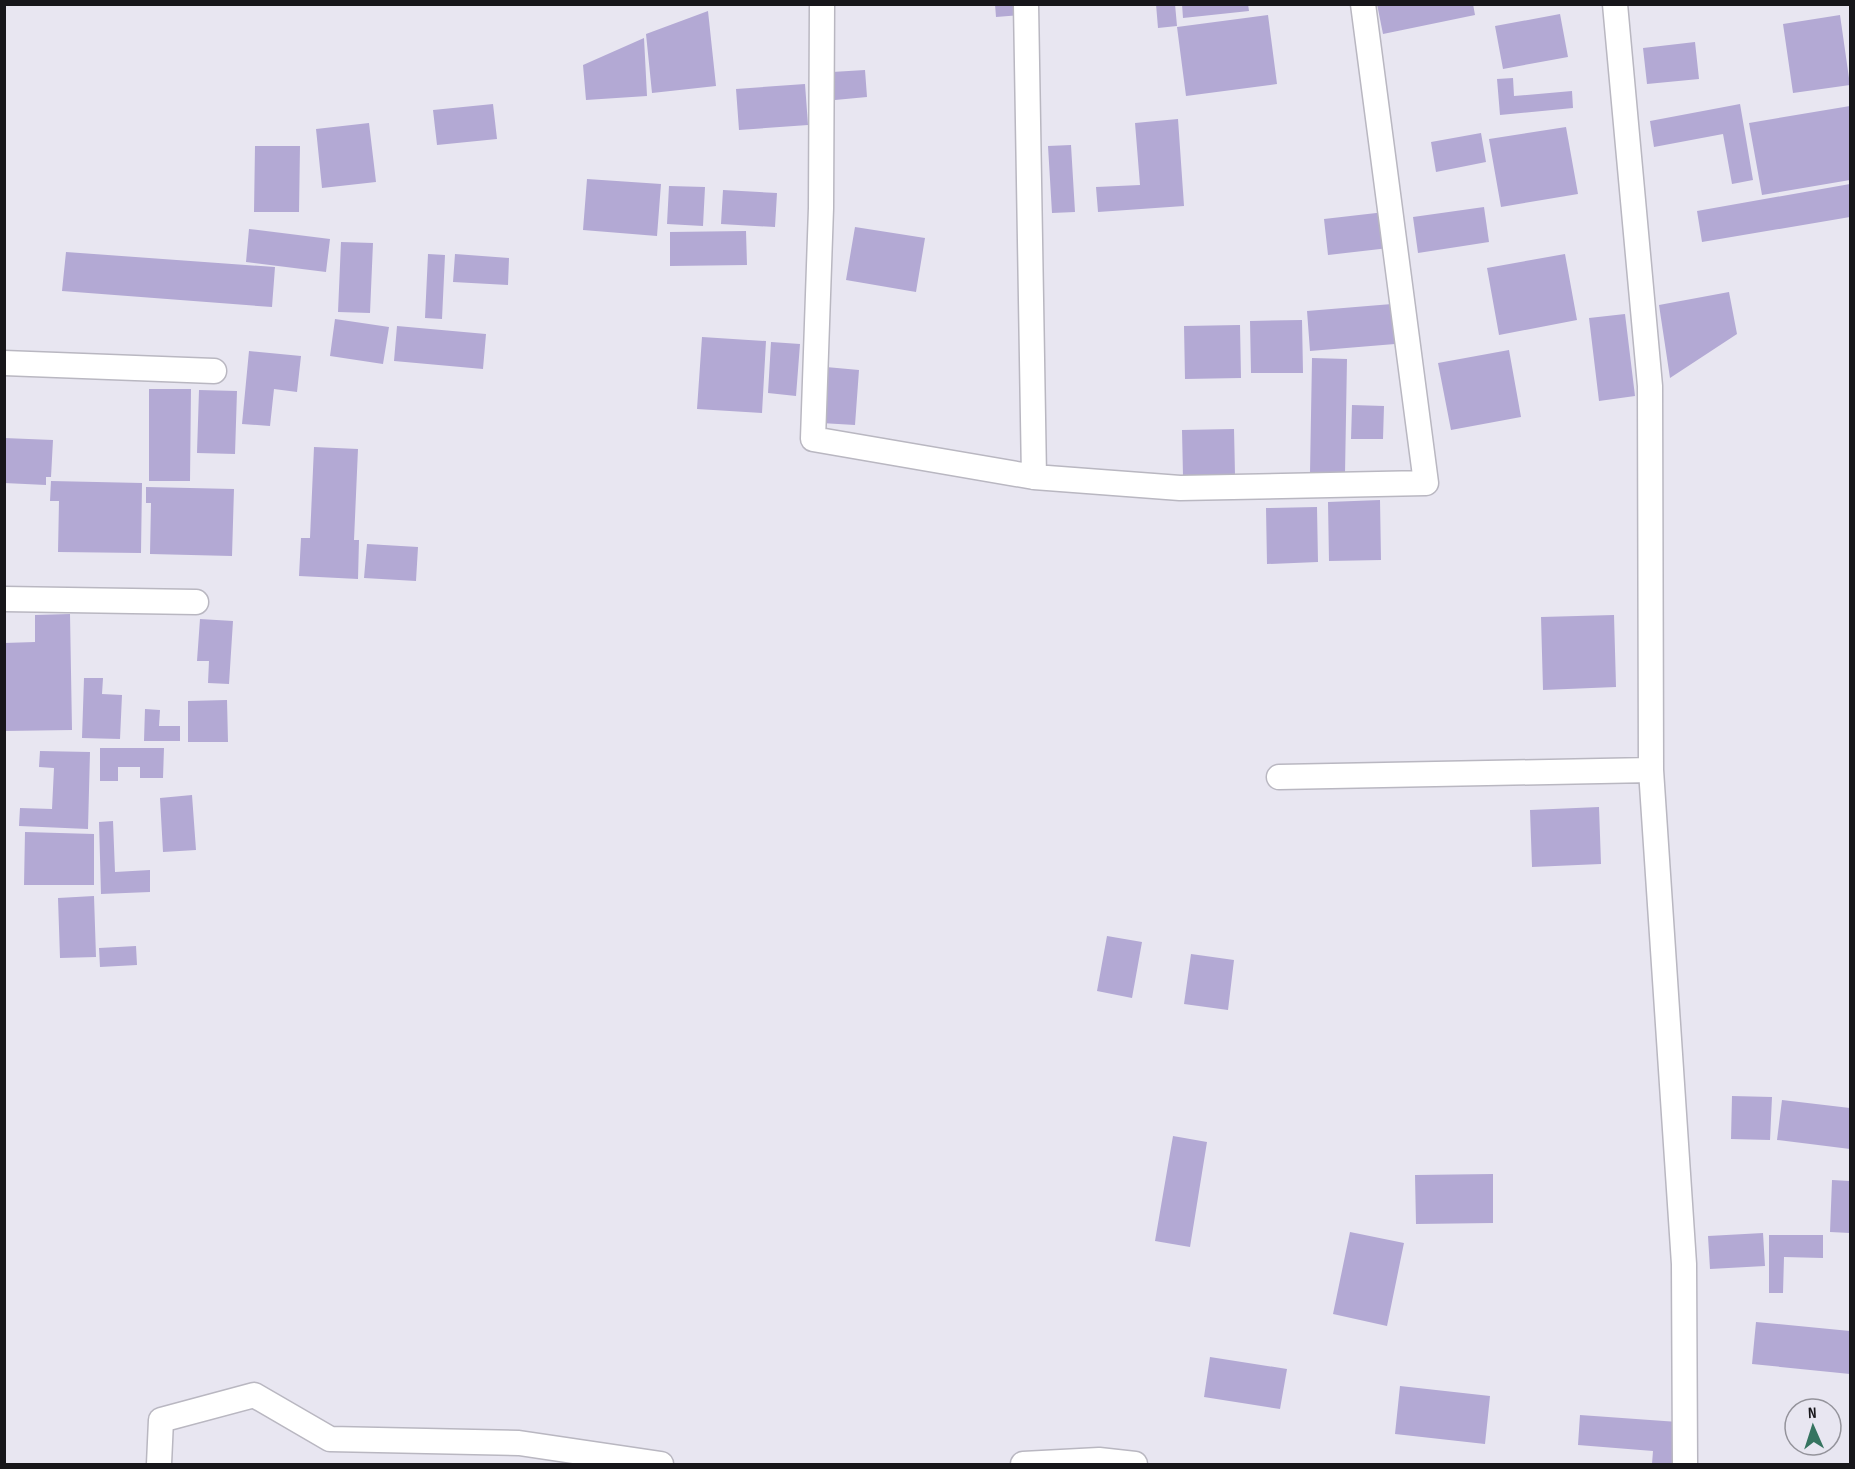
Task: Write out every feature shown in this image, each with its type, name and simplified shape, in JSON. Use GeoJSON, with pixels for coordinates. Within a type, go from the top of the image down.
{"type":"FeatureCollection","features":[{"type":"Feature","properties":{"kind":"street"},"geometry":{"type":"LineString","coordinates":[[822,4],[821,208],[813,439],[1034,477],[1180,488],[1426,483],[1363,4]]}},
{"type":"Feature","properties":{"kind":"street"},"geometry":{"type":"LineString","coordinates":[[1026,4],[1034,477]]}},
{"type":"Feature","properties":{"kind":"street"},"geometry":{"type":"LineString","coordinates":[[1615,4],[1650,386],[1651,770],[1684,1264],[1685,1464]]}},
{"type":"Feature","properties":{"kind":"street"},"geometry":{"type":"LineString","coordinates":[[4,363],[214,371]]}},
{"type":"Feature","properties":{"kind":"street"},"geometry":{"type":"LineString","coordinates":[[4,599],[196,603]]}},
{"type":"Feature","properties":{"kind":"street"},"geometry":{"type":"LineString","coordinates":[[1279,777],[1651,770]]}},
{"type":"Feature","properties":{"kind":"street"},"geometry":{"type":"LineString","coordinates":[[159,1464],[161,1420],[254,1395],[330,1439],[519,1443],[661,1464]]}},
{"type":"Feature","properties":{"kind":"street"},"geometry":{"type":"LineString","coordinates":[[1023,1464],[1099,1460],[1135,1464]]}},
{"type":"Feature","properties":{"kind":"building"},"geometry":{"type":"Polygon","coordinates":[[[995,4],[1021,4],[1022,15],[996,17],[995,4]]]}},
{"type":"Feature","properties":{"kind":"building"},"geometry":{"type":"Polygon","coordinates":[[[1156,4],[1175,4],[1177,26],[1158,28],[1156,4]]]}},
{"type":"Feature","properties":{"kind":"building"},"geometry":{"type":"Polygon","coordinates":[[[1182,4],[1248,4],[1249,11],[1183,18],[1182,4]]]}},
{"type":"Feature","properties":{"kind":"building"},"geometry":{"type":"Polygon","coordinates":[[[1377,4],[1473,4],[1475,15],[1383,34],[1377,4]]]}},
{"type":"Feature","properties":{"kind":"building"},"geometry":{"type":"Polygon","coordinates":[[[708,11],[716,86],[652,93],[646,34],[708,11]]]}},
{"type":"Feature","properties":{"kind":"building"},"geometry":{"type":"Polygon","coordinates":[[[1560,14],[1568,57],[1503,69],[1495,26],[1560,14]]]}},
{"type":"Feature","properties":{"kind":"building"},"geometry":{"type":"Polygon","coordinates":[[[1268,15],[1277,84],[1186,96],[1177,27],[1268,15]]]}},
{"type":"Feature","properties":{"kind":"building"},"geometry":{"type":"Polygon","coordinates":[[[1840,15],[1850,85],[1793,93],[1783,24],[1840,15]]]}},
{"type":"Feature","properties":{"kind":"building"},"geometry":{"type":"Polygon","coordinates":[[[644,38],[647,96],[586,100],[583,65],[644,38]]]}},
{"type":"Feature","properties":{"kind":"building"},"geometry":{"type":"Polygon","coordinates":[[[1695,42],[1699,79],[1647,84],[1643,48],[1695,42]]]}},
{"type":"Feature","properties":{"kind":"building"},"geometry":{"type":"Polygon","coordinates":[[[865,70],[867,97],[835,100],[832,72],[865,70]]]}},
{"type":"Feature","properties":{"kind":"building"},"geometry":{"type":"Polygon","coordinates":[[[1513,78],[1514,96],[1572,91],[1573,108],[1500,115],[1497,79],[1513,78]]]}},
{"type":"Feature","properties":{"kind":"building"},"geometry":{"type":"Polygon","coordinates":[[[805,84],[808,125],[739,130],[736,89],[805,84]]]}},
{"type":"Feature","properties":{"kind":"building"},"geometry":{"type":"Polygon","coordinates":[[[493,104],[497,139],[437,145],[433,110],[493,104]]]}},
{"type":"Feature","properties":{"kind":"building"},"geometry":{"type":"Polygon","coordinates":[[[1740,104],[1753,180],[1732,184],[1723,134],[1654,147],[1650,121],[1740,104]]]}},
{"type":"Feature","properties":{"kind":"building"},"geometry":{"type":"Polygon","coordinates":[[[1850,106],[1850,180],[1762,195],[1749,123],[1850,106]]]}},
{"type":"Feature","properties":{"kind":"building"},"geometry":{"type":"Polygon","coordinates":[[[1178,119],[1184,206],[1098,212],[1096,187],[1140,185],[1135,123],[1178,119]]]}},
{"type":"Feature","properties":{"kind":"building"},"geometry":{"type":"Polygon","coordinates":[[[369,123],[376,182],[322,188],[316,129],[369,123]]]}},
{"type":"Feature","properties":{"kind":"building"},"geometry":{"type":"Polygon","coordinates":[[[1566,127],[1578,194],[1501,207],[1489,139],[1566,127]]]}},
{"type":"Feature","properties":{"kind":"building"},"geometry":{"type":"Polygon","coordinates":[[[1481,133],[1486,162],[1436,172],[1431,142],[1481,133]]]}},
{"type":"Feature","properties":{"kind":"building"},"geometry":{"type":"Polygon","coordinates":[[[1071,145],[1075,212],[1052,213],[1048,146],[1071,145]]]}},
{"type":"Feature","properties":{"kind":"building"},"geometry":{"type":"Polygon","coordinates":[[[255,146],[300,146],[299,212],[254,212],[255,146]]]}},
{"type":"Feature","properties":{"kind":"building"},"geometry":{"type":"Polygon","coordinates":[[[587,179],[661,184],[657,236],[583,230],[587,179]]]}},
{"type":"Feature","properties":{"kind":"building"},"geometry":{"type":"Polygon","coordinates":[[[1850,184],[1850,217],[1702,242],[1697,211],[1850,184]]]}},
{"type":"Feature","properties":{"kind":"building"},"geometry":{"type":"Polygon","coordinates":[[[669,186],[705,187],[703,226],[667,224],[669,186]]]}},
{"type":"Feature","properties":{"kind":"building"},"geometry":{"type":"Polygon","coordinates":[[[723,190],[777,193],[775,227],[721,224],[723,190]]]}},
{"type":"Feature","properties":{"kind":"building"},"geometry":{"type":"Polygon","coordinates":[[[1484,207],[1489,242],[1418,253],[1413,217],[1484,207]]]}},
{"type":"Feature","properties":{"kind":"building"},"geometry":{"type":"Polygon","coordinates":[[[1385,212],[1389,248],[1328,255],[1324,219],[1385,212]]]}},
{"type":"Feature","properties":{"kind":"building"},"geometry":{"type":"Polygon","coordinates":[[[855,227],[925,238],[916,292],[846,280],[855,227]]]}},
{"type":"Feature","properties":{"kind":"building"},"geometry":{"type":"Polygon","coordinates":[[[249,229],[330,239],[326,272],[246,262],[249,229]]]}},
{"type":"Feature","properties":{"kind":"building"},"geometry":{"type":"Polygon","coordinates":[[[746,231],[747,265],[670,266],[670,232],[746,231]]]}},
{"type":"Feature","properties":{"kind":"building"},"geometry":{"type":"Polygon","coordinates":[[[341,242],[373,243],[370,313],[338,312],[341,242]]]}},
{"type":"Feature","properties":{"kind":"building"},"geometry":{"type":"Polygon","coordinates":[[[66,252],[275,267],[272,307],[62,291],[66,252]]]}},
{"type":"Feature","properties":{"kind":"building"},"geometry":{"type":"Polygon","coordinates":[[[428,254],[445,255],[442,319],[425,318],[428,254]]]}},
{"type":"Feature","properties":{"kind":"building"},"geometry":{"type":"Polygon","coordinates":[[[455,254],[509,258],[508,285],[453,282],[455,254]]]}},
{"type":"Feature","properties":{"kind":"building"},"geometry":{"type":"Polygon","coordinates":[[[1565,254],[1577,320],[1499,335],[1487,268],[1565,254]]]}},
{"type":"Feature","properties":{"kind":"building"},"geometry":{"type":"Polygon","coordinates":[[[1729,292],[1737,334],[1670,378],[1659,305],[1729,292]]]}},
{"type":"Feature","properties":{"kind":"building"},"geometry":{"type":"Polygon","coordinates":[[[1392,304],[1395,344],[1310,351],[1307,311],[1392,304]]]}},
{"type":"Feature","properties":{"kind":"building"},"geometry":{"type":"Polygon","coordinates":[[[1625,314],[1635,396],[1599,401],[1589,318],[1625,314]]]}},
{"type":"Feature","properties":{"kind":"building"},"geometry":{"type":"Polygon","coordinates":[[[335,319],[389,327],[383,364],[330,356],[335,319]]]}},
{"type":"Feature","properties":{"kind":"building"},"geometry":{"type":"Polygon","coordinates":[[[1302,320],[1303,373],[1251,373],[1250,321],[1302,320]]]}},
{"type":"Feature","properties":{"kind":"building"},"geometry":{"type":"Polygon","coordinates":[[[1240,325],[1241,378],[1185,379],[1184,326],[1240,325]]]}},
{"type":"Feature","properties":{"kind":"building"},"geometry":{"type":"Polygon","coordinates":[[[397,326],[486,334],[483,369],[394,361],[397,326]]]}},
{"type":"Feature","properties":{"kind":"building"},"geometry":{"type":"Polygon","coordinates":[[[702,337],[766,341],[762,413],[697,409],[702,337]]]}},
{"type":"Feature","properties":{"kind":"building"},"geometry":{"type":"Polygon","coordinates":[[[771,342],[800,344],[796,396],[768,393],[771,342]]]}},
{"type":"Feature","properties":{"kind":"building"},"geometry":{"type":"Polygon","coordinates":[[[1509,350],[1521,417],[1451,430],[1438,363],[1509,350]]]}},
{"type":"Feature","properties":{"kind":"building"},"geometry":{"type":"Polygon","coordinates":[[[249,351],[301,356],[297,392],[274,389],[270,426],[242,424],[249,351]]]}},
{"type":"Feature","properties":{"kind":"building"},"geometry":{"type":"Polygon","coordinates":[[[1312,358],[1347,359],[1345,474],[1310,473],[1312,358]]]}},
{"type":"Feature","properties":{"kind":"building"},"geometry":{"type":"Polygon","coordinates":[[[826,367],[859,370],[855,425],[821,423],[826,367]]]}},
{"type":"Feature","properties":{"kind":"building"},"geometry":{"type":"Polygon","coordinates":[[[149,389],[191,389],[190,481],[149,481],[149,389]]]}},
{"type":"Feature","properties":{"kind":"building"},"geometry":{"type":"Polygon","coordinates":[[[199,390],[237,391],[235,454],[197,453],[199,390]]]}},
{"type":"Feature","properties":{"kind":"building"},"geometry":{"type":"Polygon","coordinates":[[[1352,405],[1384,406],[1383,439],[1351,439],[1352,405]]]}},
{"type":"Feature","properties":{"kind":"building"},"geometry":{"type":"Polygon","coordinates":[[[1234,429],[1235,475],[1183,476],[1182,430],[1234,429]]]}},
{"type":"Feature","properties":{"kind":"building"},"geometry":{"type":"Polygon","coordinates":[[[4,438],[53,440],[51,477],[46,477],[46,485],[4,483],[4,438]]]}},
{"type":"Feature","properties":{"kind":"building"},"geometry":{"type":"Polygon","coordinates":[[[314,447],[358,449],[354,540],[359,540],[358,579],[299,576],[301,538],[310,538],[314,447]]]}},
{"type":"Feature","properties":{"kind":"building"},"geometry":{"type":"Polygon","coordinates":[[[51,481],[142,483],[141,553],[58,552],[59,501],[50,501],[51,481]]]}},
{"type":"Feature","properties":{"kind":"building"},"geometry":{"type":"Polygon","coordinates":[[[146,487],[234,489],[232,556],[150,554],[151,503],[146,503],[146,487]]]}},
{"type":"Feature","properties":{"kind":"building"},"geometry":{"type":"Polygon","coordinates":[[[1380,500],[1381,560],[1329,561],[1328,502],[1380,500]]]}},
{"type":"Feature","properties":{"kind":"building"},"geometry":{"type":"Polygon","coordinates":[[[1317,507],[1318,562],[1267,564],[1266,508],[1317,507]]]}},
{"type":"Feature","properties":{"kind":"building"},"geometry":{"type":"Polygon","coordinates":[[[367,544],[418,547],[416,581],[364,578],[367,544]]]}},
{"type":"Feature","properties":{"kind":"building"},"geometry":{"type":"Polygon","coordinates":[[[70,614],[72,730],[4,731],[4,643],[35,642],[35,615],[70,614]]]}},
{"type":"Feature","properties":{"kind":"building"},"geometry":{"type":"Polygon","coordinates":[[[1614,615],[1616,687],[1543,690],[1541,617],[1614,615]]]}},
{"type":"Feature","properties":{"kind":"building"},"geometry":{"type":"Polygon","coordinates":[[[200,619],[233,621],[229,684],[208,683],[209,661],[197,661],[200,619]]]}},
{"type":"Feature","properties":{"kind":"building"},"geometry":{"type":"Polygon","coordinates":[[[84,678],[103,678],[102,694],[122,695],[120,739],[82,738],[84,678]]]}},
{"type":"Feature","properties":{"kind":"building"},"geometry":{"type":"Polygon","coordinates":[[[227,700],[228,742],[188,742],[188,701],[227,700]]]}},
{"type":"Feature","properties":{"kind":"building"},"geometry":{"type":"Polygon","coordinates":[[[145,709],[160,710],[159,726],[180,726],[180,741],[144,741],[145,709]]]}},
{"type":"Feature","properties":{"kind":"building"},"geometry":{"type":"Polygon","coordinates":[[[100,748],[164,748],[163,778],[140,778],[140,767],[118,767],[118,781],[100,781],[100,748]]]}},
{"type":"Feature","properties":{"kind":"building"},"geometry":{"type":"Polygon","coordinates":[[[40,751],[90,752],[88,829],[19,826],[20,808],[52,809],[54,768],[39,767],[40,751]]]}},
{"type":"Feature","properties":{"kind":"building"},"geometry":{"type":"Polygon","coordinates":[[[192,795],[196,850],[163,852],[160,798],[192,795]]]}},
{"type":"Feature","properties":{"kind":"building"},"geometry":{"type":"Polygon","coordinates":[[[1599,807],[1601,864],[1532,867],[1530,810],[1599,807]]]}},
{"type":"Feature","properties":{"kind":"building"},"geometry":{"type":"Polygon","coordinates":[[[113,821],[115,872],[150,870],[150,892],[101,894],[99,822],[113,821]]]}},
{"type":"Feature","properties":{"kind":"building"},"geometry":{"type":"Polygon","coordinates":[[[25,832],[94,834],[94,885],[24,885],[25,832]]]}},
{"type":"Feature","properties":{"kind":"building"},"geometry":{"type":"Polygon","coordinates":[[[94,896],[96,957],[60,958],[58,898],[94,896]]]}},
{"type":"Feature","properties":{"kind":"building"},"geometry":{"type":"Polygon","coordinates":[[[1107,936],[1142,942],[1132,998],[1097,991],[1107,936]]]}},
{"type":"Feature","properties":{"kind":"building"},"geometry":{"type":"Polygon","coordinates":[[[136,946],[137,965],[100,967],[99,948],[136,946]]]}},
{"type":"Feature","properties":{"kind":"building"},"geometry":{"type":"Polygon","coordinates":[[[1191,954],[1234,960],[1228,1010],[1184,1004],[1191,954]]]}},
{"type":"Feature","properties":{"kind":"building"},"geometry":{"type":"Polygon","coordinates":[[[1732,1096],[1772,1097],[1770,1140],[1731,1139],[1732,1096]]]}},
{"type":"Feature","properties":{"kind":"building"},"geometry":{"type":"Polygon","coordinates":[[[1782,1100],[1850,1108],[1850,1149],[1777,1140],[1782,1100]]]}},
{"type":"Feature","properties":{"kind":"building"},"geometry":{"type":"Polygon","coordinates":[[[1173,1136],[1207,1142],[1190,1247],[1155,1241],[1173,1136]]]}},
{"type":"Feature","properties":{"kind":"building"},"geometry":{"type":"Polygon","coordinates":[[[1493,1174],[1493,1223],[1416,1224],[1415,1175],[1493,1174]]]}},
{"type":"Feature","properties":{"kind":"building"},"geometry":{"type":"Polygon","coordinates":[[[1832,1180],[1850,1181],[1850,1233],[1830,1232],[1832,1180]]]}},
{"type":"Feature","properties":{"kind":"building"},"geometry":{"type":"Polygon","coordinates":[[[1350,1232],[1404,1243],[1387,1326],[1333,1314],[1350,1232]]]}},
{"type":"Feature","properties":{"kind":"building"},"geometry":{"type":"Polygon","coordinates":[[[1763,1233],[1765,1266],[1710,1269],[1708,1236],[1763,1233]]]}},
{"type":"Feature","properties":{"kind":"building"},"geometry":{"type":"Polygon","coordinates":[[[1769,1235],[1823,1235],[1823,1258],[1784,1257],[1783,1293],[1769,1293],[1769,1235]]]}},
{"type":"Feature","properties":{"kind":"building"},"geometry":{"type":"Polygon","coordinates":[[[1756,1322],[1850,1331],[1850,1374],[1752,1364],[1756,1322]]]}},
{"type":"Feature","properties":{"kind":"building"},"geometry":{"type":"Polygon","coordinates":[[[1210,1357],[1287,1369],[1280,1409],[1204,1397],[1210,1357]]]}},
{"type":"Feature","properties":{"kind":"building"},"geometry":{"type":"Polygon","coordinates":[[[1400,1386],[1490,1396],[1485,1444],[1395,1434],[1400,1386]]]}},
{"type":"Feature","properties":{"kind":"building"},"geometry":{"type":"Polygon","coordinates":[[[1580,1415],[1678,1422],[1675,1464],[1652,1464],[1653,1451],[1578,1445],[1580,1415]]]}}]}
